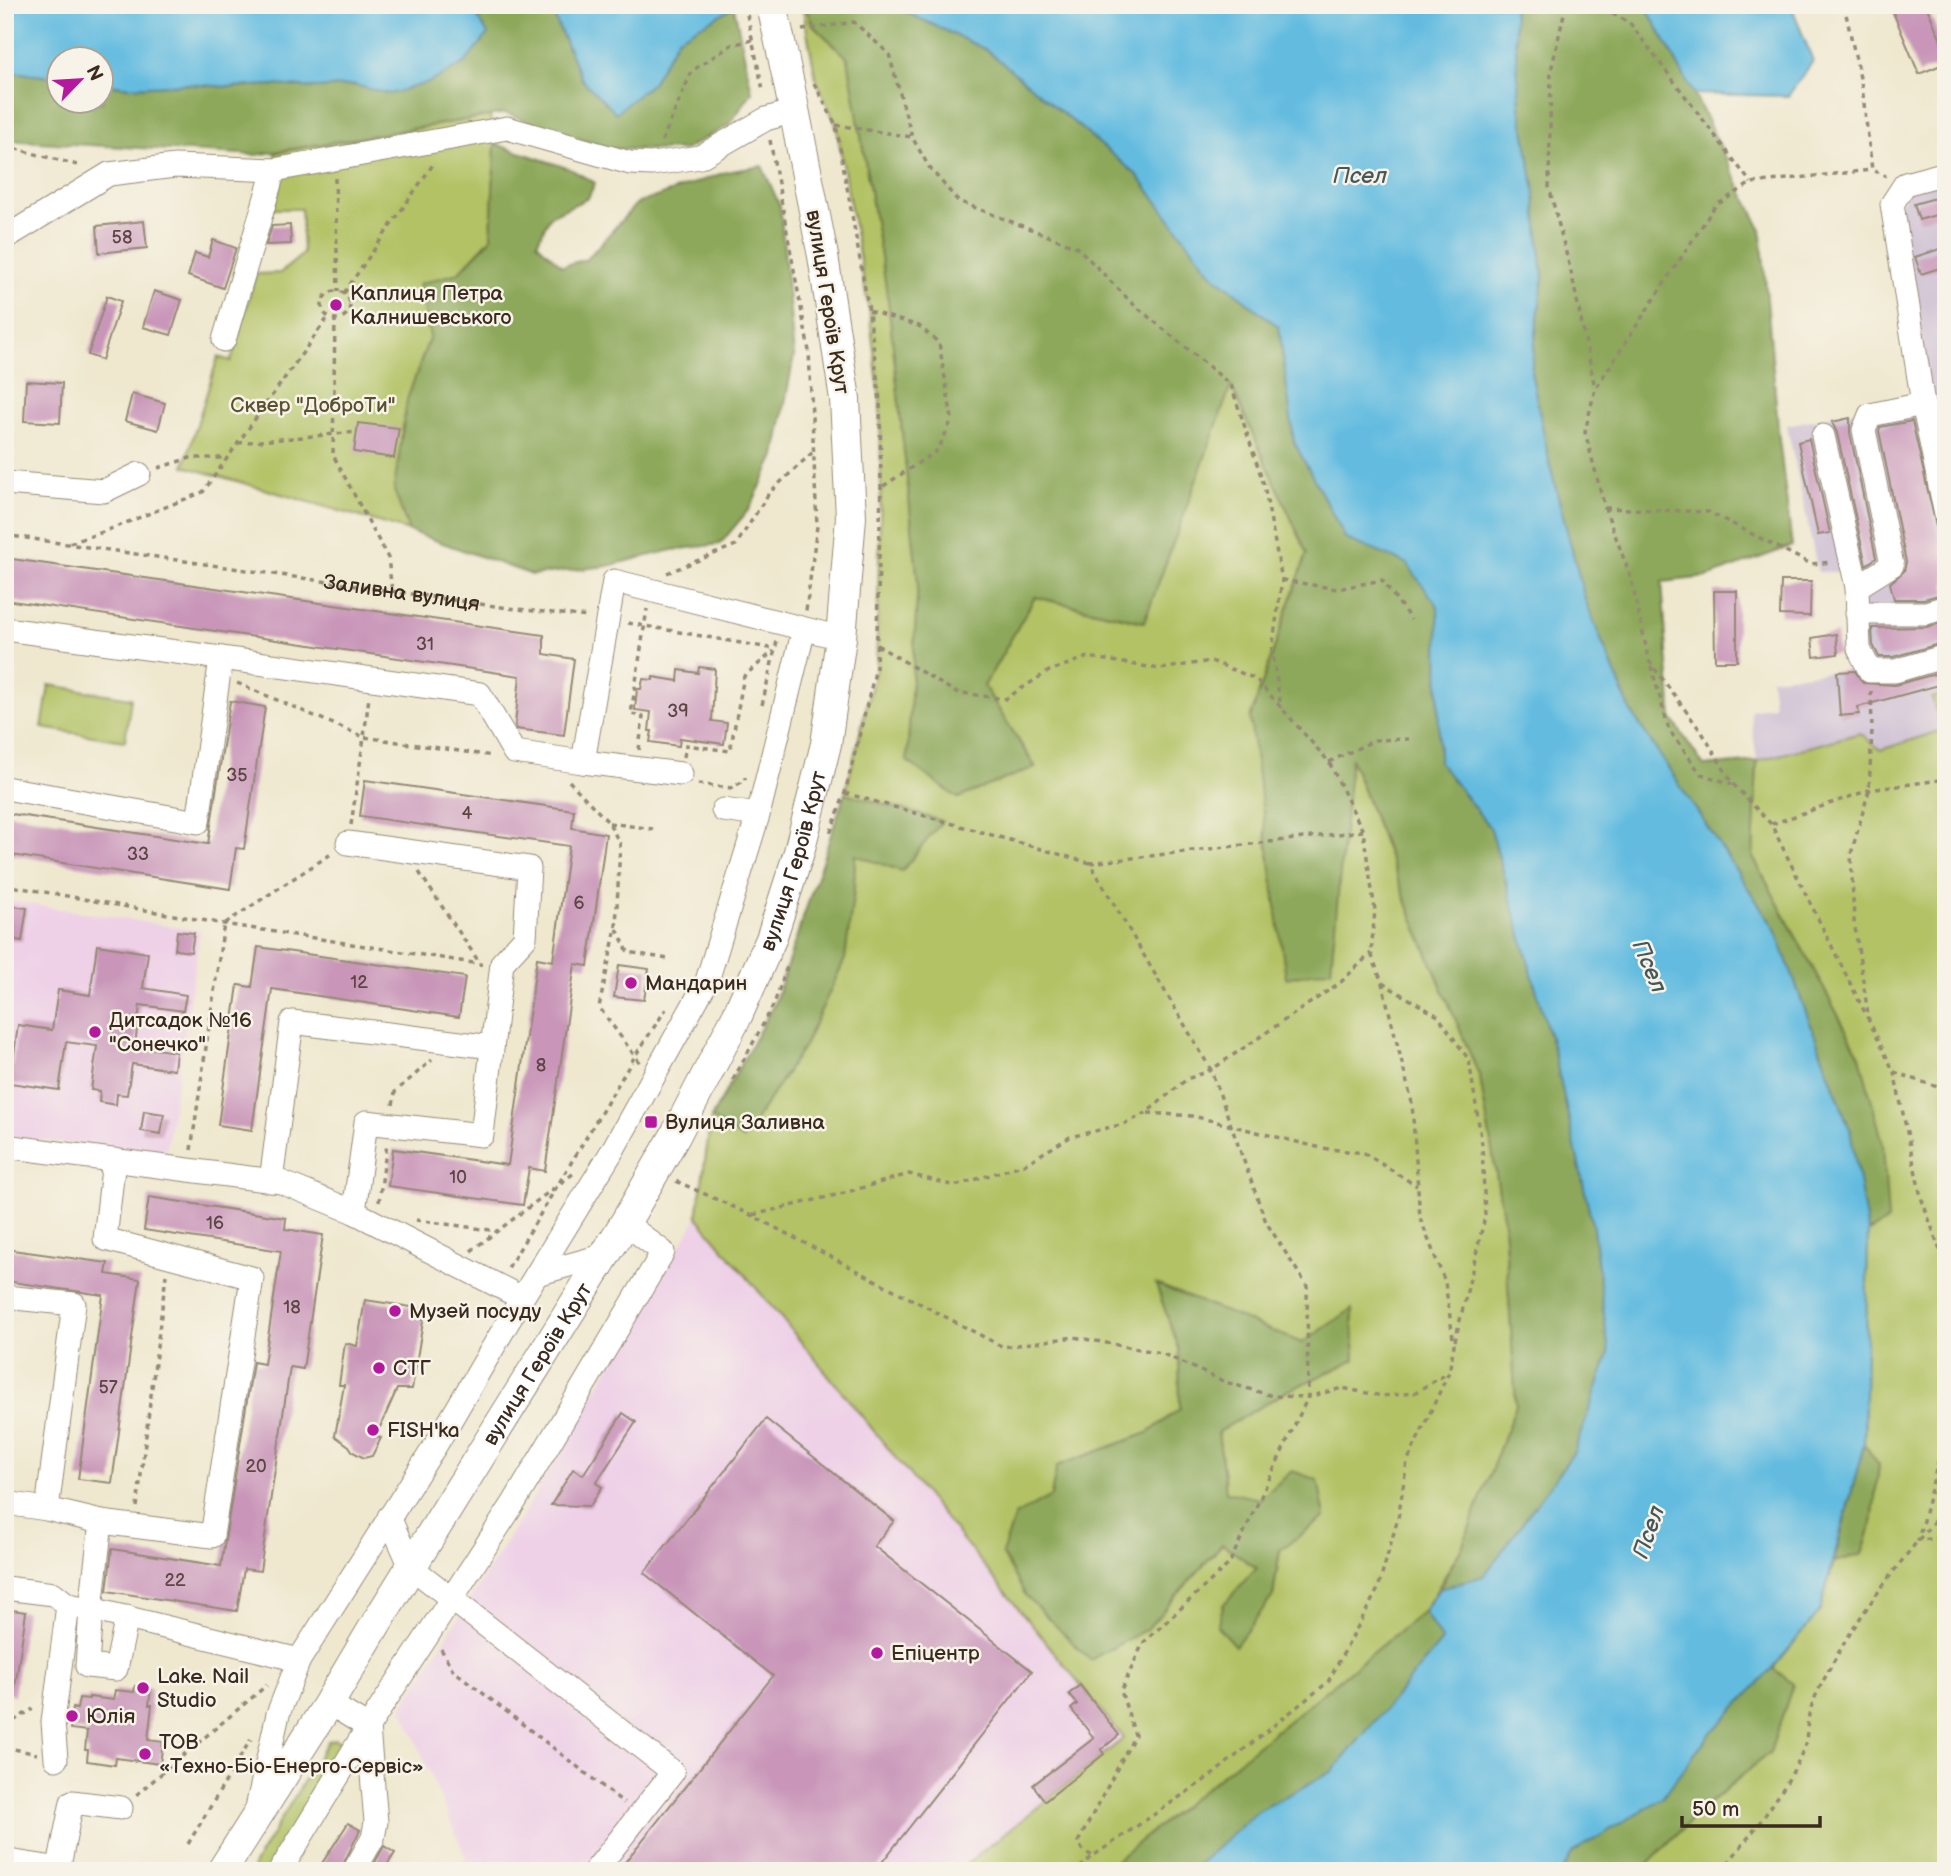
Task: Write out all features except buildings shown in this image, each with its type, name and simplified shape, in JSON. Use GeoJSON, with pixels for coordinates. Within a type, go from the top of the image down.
{"type":"FeatureCollection","features":[{"type":"Feature","properties":{"kind":"main road","name":"вулиця Героїв Крут"},"geometry":{"type":"LineString","coordinates":[[222,1871],[330,1703],[655,1171],[737,1016],[771,939],[799,852],[826,744],[841,638],[851,517],[845,399],[822,256],[785,97],[772,5]]}},
{"type":"Feature","properties":{"kind":"street"},"geometry":{"type":"LineString","coordinates":[[6,240],[108,174],[175,166],[274,170],[507,128],[630,163],[652,164],[700,157],[785,97]]}},
{"type":"Feature","properties":{"kind":"street"},"geometry":{"type":"LineString","coordinates":[[224,340],[274,170]]}},
{"type":"Feature","properties":{"kind":"street"},"geometry":{"type":"LineString","coordinates":[[1946,173],[1905,184],[1892,204],[1923,404],[1946,515]]}},
{"type":"Feature","properties":{"kind":"street"},"geometry":{"type":"LineString","coordinates":[[1857,587],[1892,565],[1864,430],[1870,415],[1923,404]]}},
{"type":"Feature","properties":{"kind":"street"},"geometry":{"type":"LineString","coordinates":[[1823,436],[1857,587],[1859,649],[1870,671],[1895,671],[1946,656]]}},
{"type":"Feature","properties":{"kind":"street"},"geometry":{"type":"LineString","coordinates":[[5,483],[104,491],[139,474]]}},
{"type":"Feature","properties":{"kind":"street"},"geometry":{"type":"LineString","coordinates":[[583,762],[614,581],[841,638]]}},
{"type":"Feature","properties":{"kind":"street"},"geometry":{"type":"LineString","coordinates":[[1857,613],[1926,612],[1946,607]]}},
{"type":"Feature","properties":{"kind":"street"},"geometry":{"type":"LineString","coordinates":[[5,629],[220,666],[371,679],[480,694],[514,752],[583,762],[682,768]]}},
{"type":"Feature","properties":{"kind":"street"},"geometry":{"type":"LineString","coordinates":[[255,1818],[278,1714],[299,1660],[437,1443],[611,1153],[707,981],[758,815],[786,651],[804,629]]}},
{"type":"Feature","properties":{"kind":"street"},"geometry":{"type":"LineString","coordinates":[[5,788],[198,822],[220,666]]}},
{"type":"Feature","properties":{"kind":"street"},"geometry":{"type":"LineString","coordinates":[[723,810],[758,815]]}},
{"type":"Feature","properties":{"kind":"street"},"geometry":{"type":"LineString","coordinates":[[348,843],[529,867],[524,938],[502,963],[482,1135],[366,1122],[354,1212]]}},
{"type":"Feature","properties":{"kind":"street"},"geometry":{"type":"LineString","coordinates":[[271,1181],[292,1022],[492,1047]]}},
{"type":"Feature","properties":{"kind":"street"},"geometry":{"type":"LineString","coordinates":[[5,1146],[281,1182],[354,1212],[522,1298]]}},
{"type":"Feature","properties":{"kind":"street"},"geometry":{"type":"LineString","coordinates":[[5,1503],[47,1509],[101,1522],[212,1536],[251,1278],[105,1239],[114,1160]]}},
{"type":"Feature","properties":{"kind":"street"},"geometry":{"type":"LineString","coordinates":[[281,1871],[368,1727],[516,1502],[663,1252],[625,1223]]}},
{"type":"Feature","properties":{"kind":"street"},"geometry":{"type":"LineString","coordinates":[[537,1274],[605,1255]]}},
{"type":"Feature","properties":{"kind":"street"},"geometry":{"type":"LineString","coordinates":[[5,1297],[74,1304],[47,1509]]}},
{"type":"Feature","properties":{"kind":"street"},"geometry":{"type":"LineString","coordinates":[[389,1517],[411,1567],[673,1772],[595,1871]]}},
{"type":"Feature","properties":{"kind":"street"},"geometry":{"type":"LineString","coordinates":[[101,1522],[87,1666],[116,1669],[127,1617]]}},
{"type":"Feature","properties":{"kind":"street"},"geometry":{"type":"LineString","coordinates":[[5,1588],[54,1594],[68,1605],[299,1660]]}},
{"type":"Feature","properties":{"kind":"street"},"geometry":{"type":"LineString","coordinates":[[56,1759],[53,1722],[68,1605]]}},
{"type":"Feature","properties":{"kind":"street"},"geometry":{"type":"LineString","coordinates":[[330,1703],[368,1727]]}},
{"type":"Feature","properties":{"kind":"street"},"geometry":{"type":"LineString","coordinates":[[354,1871],[373,1839],[376,1822],[368,1727]]}},
{"type":"Feature","properties":{"kind":"street"},"geometry":{"type":"LineString","coordinates":[[36,1869],[72,1802],[121,1808]]}},
{"type":"Feature","properties":{"kind":"path"},"geometry":{"type":"LineString","coordinates":[[745,5],[785,97],[809,351],[817,526],[804,629]]}},
{"type":"Feature","properties":{"kind":"path"},"geometry":{"type":"LineString","coordinates":[[1566,5],[1551,71],[1549,187],[1572,276],[1595,389]]}},
{"type":"Feature","properties":{"kind":"path"},"geometry":{"type":"LineString","coordinates":[[1594,5],[1629,22],[1751,183]]}},
{"type":"Feature","properties":{"kind":"path"},"geometry":{"type":"LineString","coordinates":[[1844,5],[1862,87],[1871,170]]}},
{"type":"Feature","properties":{"kind":"path"},"geometry":{"type":"LineString","coordinates":[[797,30],[854,23],[889,54],[912,137],[929,167],[958,201],[1076,247],[1132,303],[1231,385],[1265,485],[1282,580],[1272,650],[1282,710]]}},
{"type":"Feature","properties":{"kind":"path"},"geometry":{"type":"LineString","coordinates":[[652,164],[692,71],[731,45],[757,39]]}},
{"type":"Feature","properties":{"kind":"path"},"geometry":{"type":"LineString","coordinates":[[785,97],[836,125],[912,137]]}},
{"type":"Feature","properties":{"kind":"path"},"geometry":{"type":"LineString","coordinates":[[344,293],[450,139]]}},
{"type":"Feature","properties":{"kind":"path"},"geometry":{"type":"LineString","coordinates":[[5,146],[108,174]]}},
{"type":"Feature","properties":{"kind":"path"},"geometry":{"type":"LineString","coordinates":[[334,159],[338,291]]}},
{"type":"Feature","properties":{"kind":"path"},"geometry":{"type":"LineString","coordinates":[[1733,784],[1701,774],[1670,730],[1649,661],[1631,578],[1605,508],[1585,432],[1595,389],[1715,206],[1751,183],[1871,170],[1905,184]]}},
{"type":"Feature","properties":{"kind":"path"},"geometry":{"type":"LineString","coordinates":[[329,293],[344,293],[349,300],[349,309],[343,316],[329,316],[323,309],[323,300],[329,293]]}},
{"type":"Feature","properties":{"kind":"path"},"geometry":{"type":"LineString","coordinates":[[869,311],[919,326],[939,343],[951,419],[939,450],[881,487]]}},
{"type":"Feature","properties":{"kind":"path"},"geometry":{"type":"LineString","coordinates":[[67,544],[203,492],[329,316]]}},
{"type":"Feature","properties":{"kind":"path"},"geometry":{"type":"LineString","coordinates":[[335,318],[333,456],[388,558],[392,591]]}},
{"type":"Feature","properties":{"kind":"path"},"geometry":{"type":"LineString","coordinates":[[238,443],[357,432]]}},
{"type":"Feature","properties":{"kind":"path"},"geometry":{"type":"LineString","coordinates":[[638,756],[643,716],[631,715],[643,626],[643,588],[737,545],[769,494],[814,451]]}},
{"type":"Feature","properties":{"kind":"path"},"geometry":{"type":"LineString","coordinates":[[139,474],[190,458],[228,458]]}},
{"type":"Feature","properties":{"kind":"path"},"geometry":{"type":"LineString","coordinates":[[1605,508],[1709,513],[1811,564],[1850,561]]}},
{"type":"Feature","properties":{"kind":"path","name":"Заливна вулиця"},"geometry":{"type":"LineString","coordinates":[[5,535],[608,620],[786,651]]}},
{"type":"Feature","properties":{"kind":"path"},"geometry":{"type":"LineString","coordinates":[[1282,580],[1337,589],[1382,580],[1410,620]]}},
{"type":"Feature","properties":{"kind":"path"},"geometry":{"type":"LineString","coordinates":[[877,645],[955,692],[1005,699],[1049,671],[1088,657],[1160,668],[1211,661],[1255,679],[1329,762],[1363,831],[1375,910],[1370,953],[1382,982],[1412,1103],[1420,1218],[1445,1282],[1454,1345]]}},
{"type":"Feature","properties":{"kind":"path"},"geometry":{"type":"LineString","coordinates":[[682,768],[686,745],[730,751],[744,676],[786,651]]}},
{"type":"Feature","properties":{"kind":"path"},"geometry":{"type":"LineString","coordinates":[[1649,661],[1703,734],[1733,784],[1772,824],[1894,1072],[1920,1197],[1946,1267]]}},
{"type":"Feature","properties":{"kind":"path"},"geometry":{"type":"LineString","coordinates":[[220,666],[364,737],[371,679]]}},
{"type":"Feature","properties":{"kind":"path"},"geometry":{"type":"LineString","coordinates":[[1869,1021],[1854,921],[1851,853],[1869,790],[1872,730],[1870,671]]}},
{"type":"Feature","properties":{"kind":"path"},"geometry":{"type":"LineString","coordinates":[[1329,762],[1376,740],[1410,739]]}},
{"type":"Feature","properties":{"kind":"path"},"geometry":{"type":"LineString","coordinates":[[563,774],[609,823],[620,844],[616,928],[600,1007],[652,1080]]}},
{"type":"Feature","properties":{"kind":"path"},"geometry":{"type":"LineString","coordinates":[[1772,824],[1869,790],[1946,779]]}},
{"type":"Feature","properties":{"kind":"path"},"geometry":{"type":"LineString","coordinates":[[845,793],[1090,863],[1363,831]]}},
{"type":"Feature","properties":{"kind":"path"},"geometry":{"type":"LineString","coordinates":[[609,823],[653,829]]}},
{"type":"Feature","properties":{"kind":"path"},"geometry":{"type":"LineString","coordinates":[[188,1170],[224,924],[348,843]]}},
{"type":"Feature","properties":{"kind":"path"},"geometry":{"type":"LineString","coordinates":[[404,850],[499,991]]}},
{"type":"Feature","properties":{"kind":"path"},"geometry":{"type":"LineString","coordinates":[[1090,863],[1211,1070],[1266,1222],[1307,1286],[1308,1397],[1229,1563],[1143,1643],[1121,1691],[1135,1735],[1078,1842],[1083,1851],[1093,1856]]}},
{"type":"Feature","properties":{"kind":"path"},"geometry":{"type":"LineString","coordinates":[[5,884],[224,924],[480,964]]}},
{"type":"Feature","properties":{"kind":"path"},"geometry":{"type":"LineString","coordinates":[[616,928],[628,952],[668,958]]}},
{"type":"Feature","properties":{"kind":"path"},"geometry":{"type":"LineString","coordinates":[[751,1215],[909,1174],[955,1186],[1025,1164],[1070,1137],[1124,1124],[1146,1113],[1186,1079],[1211,1070],[1341,982],[1370,953]]}},
{"type":"Feature","properties":{"kind":"path"},"geometry":{"type":"LineString","coordinates":[[479,976],[480,964]]}},
{"type":"Feature","properties":{"kind":"path"},"geometry":{"type":"LineString","coordinates":[[1076,1871],[1093,1856],[1212,1775],[1328,1682],[1378,1589],[1398,1518],[1407,1462],[1449,1372],[1485,1217],[1482,1144],[1469,1060],[1438,1016],[1382,982]]}},
{"type":"Feature","properties":{"kind":"path"},"geometry":{"type":"LineString","coordinates":[[498,1286],[635,1056],[669,1005]]}},
{"type":"Feature","properties":{"kind":"path"},"geometry":{"type":"LineString","coordinates":[[376,1223],[395,1092],[453,1042]]}},
{"type":"Feature","properties":{"kind":"path"},"geometry":{"type":"LineString","coordinates":[[1894,1072],[1946,1090]]}},
{"type":"Feature","properties":{"kind":"path"},"geometry":{"type":"LineString","coordinates":[[1146,1113],[1193,1116],[1321,1148],[1364,1153],[1418,1187]]}},
{"type":"Feature","properties":{"kind":"path"},"geometry":{"type":"LineString","coordinates":[[455,1264],[579,1170]]}},
{"type":"Feature","properties":{"kind":"path"},"geometry":{"type":"LineString","coordinates":[[655,1171],[751,1215],[1003,1347],[1074,1337],[1161,1353],[1225,1382],[1273,1396],[1308,1397],[1342,1388],[1382,1395],[1414,1393],[1449,1372]]}},
{"type":"Feature","properties":{"kind":"path"},"geometry":{"type":"LineString","coordinates":[[404,1219],[498,1231]]}},
{"type":"Feature","properties":{"kind":"path"},"geometry":{"type":"LineString","coordinates":[[135,1527],[168,1256]]}},
{"type":"Feature","properties":{"kind":"path"},"geometry":{"type":"LineString","coordinates":[[1918,1539],[1946,1431]]}},
{"type":"Feature","properties":{"kind":"path"},"geometry":{"type":"LineString","coordinates":[[1721,1871],[1745,1843],[1790,1775],[1805,1746],[1809,1714],[1849,1634],[1887,1578],[1946,1507]]}},
{"type":"Feature","properties":{"kind":"path"},"geometry":{"type":"LineString","coordinates":[[1918,1539],[1946,1538]]}},
{"type":"Feature","properties":{"kind":"path"},"geometry":{"type":"LineString","coordinates":[[426,1638],[439,1646],[453,1670],[639,1815]]}},
{"type":"Feature","properties":{"kind":"path"},"geometry":{"type":"LineString","coordinates":[[121,1808],[268,1685]]}},
{"type":"Feature","properties":{"kind":"path"},"geometry":{"type":"LineString","coordinates":[[188,1844],[257,1729]]}},
{"type":"Feature","properties":{"kind":"shaded area"},"geometry":{"type":"Polygon","coordinates":[[[1946,180],[1946,694],[1932,698],[1942,730],[1881,750],[1860,733],[1757,761],[1750,710],[1774,706],[1771,678],[1848,670],[1843,572],[1818,572],[1787,425],[1930,396],[1899,206],[1909,191],[1946,180]]]}},
{"type":"Feature","properties":{"kind":"shaded area","name":"Дитсадок №16 \"Сонечко\""},"geometry":{"type":"Polygon","coordinates":[[[5,900],[200,931],[165,1159],[5,1134],[5,900]]]}},
{"type":"Feature","properties":{"kind":"shaded area"},"geometry":{"type":"Polygon","coordinates":[[[697,1217],[1124,1739],[958,1871],[458,1871],[466,1857],[402,1708],[528,1506],[697,1217]]]}},
{"type":"Feature","properties":{"kind":"green space"},"geometry":{"type":"Polygon","coordinates":[[[479,5],[533,5],[554,16],[582,80],[652,83],[678,38],[734,7],[752,92],[729,125],[684,150],[610,149],[505,113],[257,155],[5,140],[5,71],[46,76],[46,116],[116,116],[116,86],[273,85],[318,88],[354,85],[390,94],[475,13],[479,5]]]}},
{"type":"Feature","properties":{"kind":"green space"},"geometry":{"type":"Polygon","coordinates":[[[802,5],[813,25],[848,58],[888,299],[918,583],[907,761],[1035,766],[984,686],[1035,597],[1144,622],[1231,385],[1307,553],[1250,719],[1331,968],[1350,757],[1416,926],[1480,1077],[1504,1222],[1516,1405],[1463,1545],[1424,1611],[1103,1871],[958,1871],[1124,1738],[697,1217],[711,1118],[743,1139],[805,1044],[844,960],[854,889],[855,854],[942,821],[845,793],[876,668],[881,487],[880,401],[869,311],[836,125],[816,79],[802,5]],[[1156,1285],[1179,1349],[1180,1409],[1148,1433],[1057,1466],[1051,1496],[1015,1516],[1147,1629],[1222,1544],[1257,1568],[1224,1604],[1273,1596],[1280,1550],[1260,1499],[1226,1492],[1218,1432],[1285,1392],[1355,1360],[1352,1310],[1303,1344],[1156,1285]]]}},
{"type":"Feature","properties":{"kind":"green space"},"geometry":{"type":"Polygon","coordinates":[[[804,5],[891,5],[987,50],[1137,175],[1212,274],[1279,327],[1294,442],[1346,539],[1406,563],[1438,606],[1439,762],[1491,829],[1554,1052],[1593,1228],[1609,1354],[1574,1452],[1484,1576],[1439,1589],[1463,1545],[1516,1405],[1504,1222],[1480,1077],[1416,926],[1351,758],[1331,969],[1286,978],[1250,719],[1307,553],[1231,386],[1144,622],[1035,597],[984,686],[1035,767],[958,798],[907,761],[918,583],[888,299],[848,58],[813,25],[804,5]]]}},
{"type":"Feature","properties":{"kind":"green space"},"geometry":{"type":"Polygon","coordinates":[[[1513,5],[1645,5],[1694,94],[1761,229],[1779,439],[1792,546],[1707,577],[1662,582],[1672,719],[1704,766],[1757,761],[1753,857],[1860,1056],[1883,1144],[1888,1221],[1868,1232],[1850,1130],[1775,929],[1630,710],[1586,603],[1551,470],[1531,372],[1543,278],[1534,186],[1520,106],[1513,5]]]}},
{"type":"Feature","properties":{"kind":"green space","name":"Сквер \"ДоброТи\""},"geometry":{"type":"Polygon","coordinates":[[[490,116],[495,144],[491,238],[458,273],[419,284],[430,336],[407,400],[394,490],[409,531],[184,466],[218,357],[231,361],[256,274],[280,273],[303,254],[301,209],[273,209],[281,182],[275,153],[490,116]]]}},
{"type":"Feature","properties":{"kind":"green space"},"geometry":{"type":"Polygon","coordinates":[[[495,144],[570,169],[595,183],[588,198],[550,216],[537,243],[562,266],[587,259],[636,204],[726,172],[762,166],[780,206],[794,356],[775,456],[750,508],[720,544],[672,550],[607,566],[532,575],[409,531],[394,490],[407,400],[430,336],[419,284],[458,273],[491,239],[495,144]]]}},
{"type":"Feature","properties":{"kind":"green space"},"geometry":{"type":"Polygon","coordinates":[[[49,685],[131,698],[125,741],[42,728],[49,685]]]}},
{"type":"Feature","properties":{"kind":"green space"},"geometry":{"type":"Polygon","coordinates":[[[1946,694],[1946,1871],[1640,1871],[1702,1809],[1770,1752],[1793,1684],[1773,1668],[1820,1611],[1834,1562],[1862,1554],[1872,1523],[1879,1465],[1864,1444],[1868,1232],[1888,1221],[1860,1056],[1753,857],[1757,761],[1860,733],[1881,750],[1942,730],[1932,698],[1946,694]]]}},
{"type":"Feature","properties":{"kind":"green space"},"geometry":{"type":"Polygon","coordinates":[[[845,793],[942,821],[902,871],[855,855],[854,889],[845,959],[805,1044],[743,1139],[711,1118],[774,1004],[845,793]]]}},
{"type":"Feature","properties":{"kind":"green space"},"geometry":{"type":"Polygon","coordinates":[[[1156,1284],[1302,1343],[1352,1309],[1355,1360],[1285,1392],[1218,1432],[1226,1492],[1260,1499],[1292,1471],[1318,1480],[1325,1517],[1280,1550],[1273,1596],[1235,1646],[1217,1626],[1224,1604],[1256,1568],[1222,1544],[1147,1629],[1090,1660],[1026,1596],[1002,1554],[1015,1516],[1051,1496],[1057,1466],[1148,1433],[1180,1409],[1179,1349],[1156,1284]]]}},
{"type":"Feature","properties":{"kind":"green space"},"geometry":{"type":"Polygon","coordinates":[[[1864,1444],[1879,1465],[1872,1523],[1862,1554],[1834,1562],[1864,1444]]]}},
{"type":"Feature","properties":{"kind":"green space"},"geometry":{"type":"Polygon","coordinates":[[[1424,1611],[1442,1641],[1333,1771],[1258,1811],[1191,1871],[1103,1871],[1424,1611]]]}},
{"type":"Feature","properties":{"kind":"green space"},"geometry":{"type":"Polygon","coordinates":[[[1773,1668],[1793,1684],[1770,1752],[1702,1809],[1640,1871],[1563,1871],[1572,1853],[1661,1799],[1708,1736],[1773,1668]]]}},
{"type":"Feature","properties":{"kind":"green space"},"geometry":{"type":"Polygon","coordinates":[[[334,1739],[342,1742],[344,1748],[272,1871],[254,1871],[253,1866],[328,1741],[334,1739]]]}},
{"type":"Feature","properties":{"kind":"water"},"geometry":{"type":"Polygon","coordinates":[[[5,5],[479,5],[475,13],[488,34],[465,63],[430,82],[390,94],[354,85],[318,88],[273,85],[116,85],[116,46],[46,46],[46,76],[5,71],[5,5]]]}},
{"type":"Feature","properties":{"kind":"water"},"geometry":{"type":"Polygon","coordinates":[[[533,5],[734,7],[678,38],[652,83],[616,113],[582,80],[554,16],[533,5]]]}},
{"type":"Feature","properties":{"kind":"water","name":"Псел"},"geometry":{"type":"Polygon","coordinates":[[[891,5],[1513,5],[1520,106],[1534,186],[1543,278],[1531,372],[1551,470],[1586,603],[1630,710],[1775,929],[1850,1130],[1868,1232],[1864,1444],[1820,1611],[1773,1668],[1708,1736],[1661,1799],[1572,1853],[1563,1871],[1191,1871],[1258,1811],[1333,1771],[1442,1641],[1424,1611],[1439,1589],[1484,1576],[1574,1452],[1609,1354],[1593,1228],[1554,1052],[1491,829],[1439,762],[1438,606],[1406,563],[1346,539],[1294,442],[1279,327],[1212,274],[1137,175],[987,50],[891,5]]]}},
{"type":"Feature","properties":{"kind":"water"},"geometry":{"type":"Polygon","coordinates":[[[1645,5],[1791,5],[1813,61],[1788,96],[1694,94],[1645,5]]]}},
{"type":"Feature","properties":{"kind":"place","name":"Каплиця Петра Калнишевського"},"geometry":{"type":"Point","coordinates":[336,305]}},
{"type":"Feature","properties":{"kind":"place","name":"Мандарин"},"geometry":{"type":"Point","coordinates":[631,983]}},
{"type":"Feature","properties":{"kind":"place","name":"Дитсадок №16 \"Сонечко\""},"geometry":{"type":"Point","coordinates":[95,1032]}},
{"type":"Feature","properties":{"kind":"place","name":"Вулиця Заливна"},"geometry":{"type":"Point","coordinates":[651,1122]}},
{"type":"Feature","properties":{"kind":"place","name":"Музей посуду"},"geometry":{"type":"Point","coordinates":[395,1311]}},
{"type":"Feature","properties":{"kind":"place","name":"СТГ"},"geometry":{"type":"Point","coordinates":[379,1368]}},
{"type":"Feature","properties":{"kind":"place","name":"FISH'ka"},"geometry":{"type":"Point","coordinates":[373,1430]}},
{"type":"Feature","properties":{"kind":"place","name":"Епіцентр"},"geometry":{"type":"Point","coordinates":[877,1653]}},
{"type":"Feature","properties":{"kind":"place","name":"Lake. Nail Studio"},"geometry":{"type":"Point","coordinates":[143,1688]}},
{"type":"Feature","properties":{"kind":"place","name":"Юлія"},"geometry":{"type":"Point","coordinates":[72,1716]}},
{"type":"Feature","properties":{"kind":"place","name":"ТОВ «Техно-Біо-Енерго-Сервіс»"},"geometry":{"type":"Point","coordinates":[145,1754]}}]}
